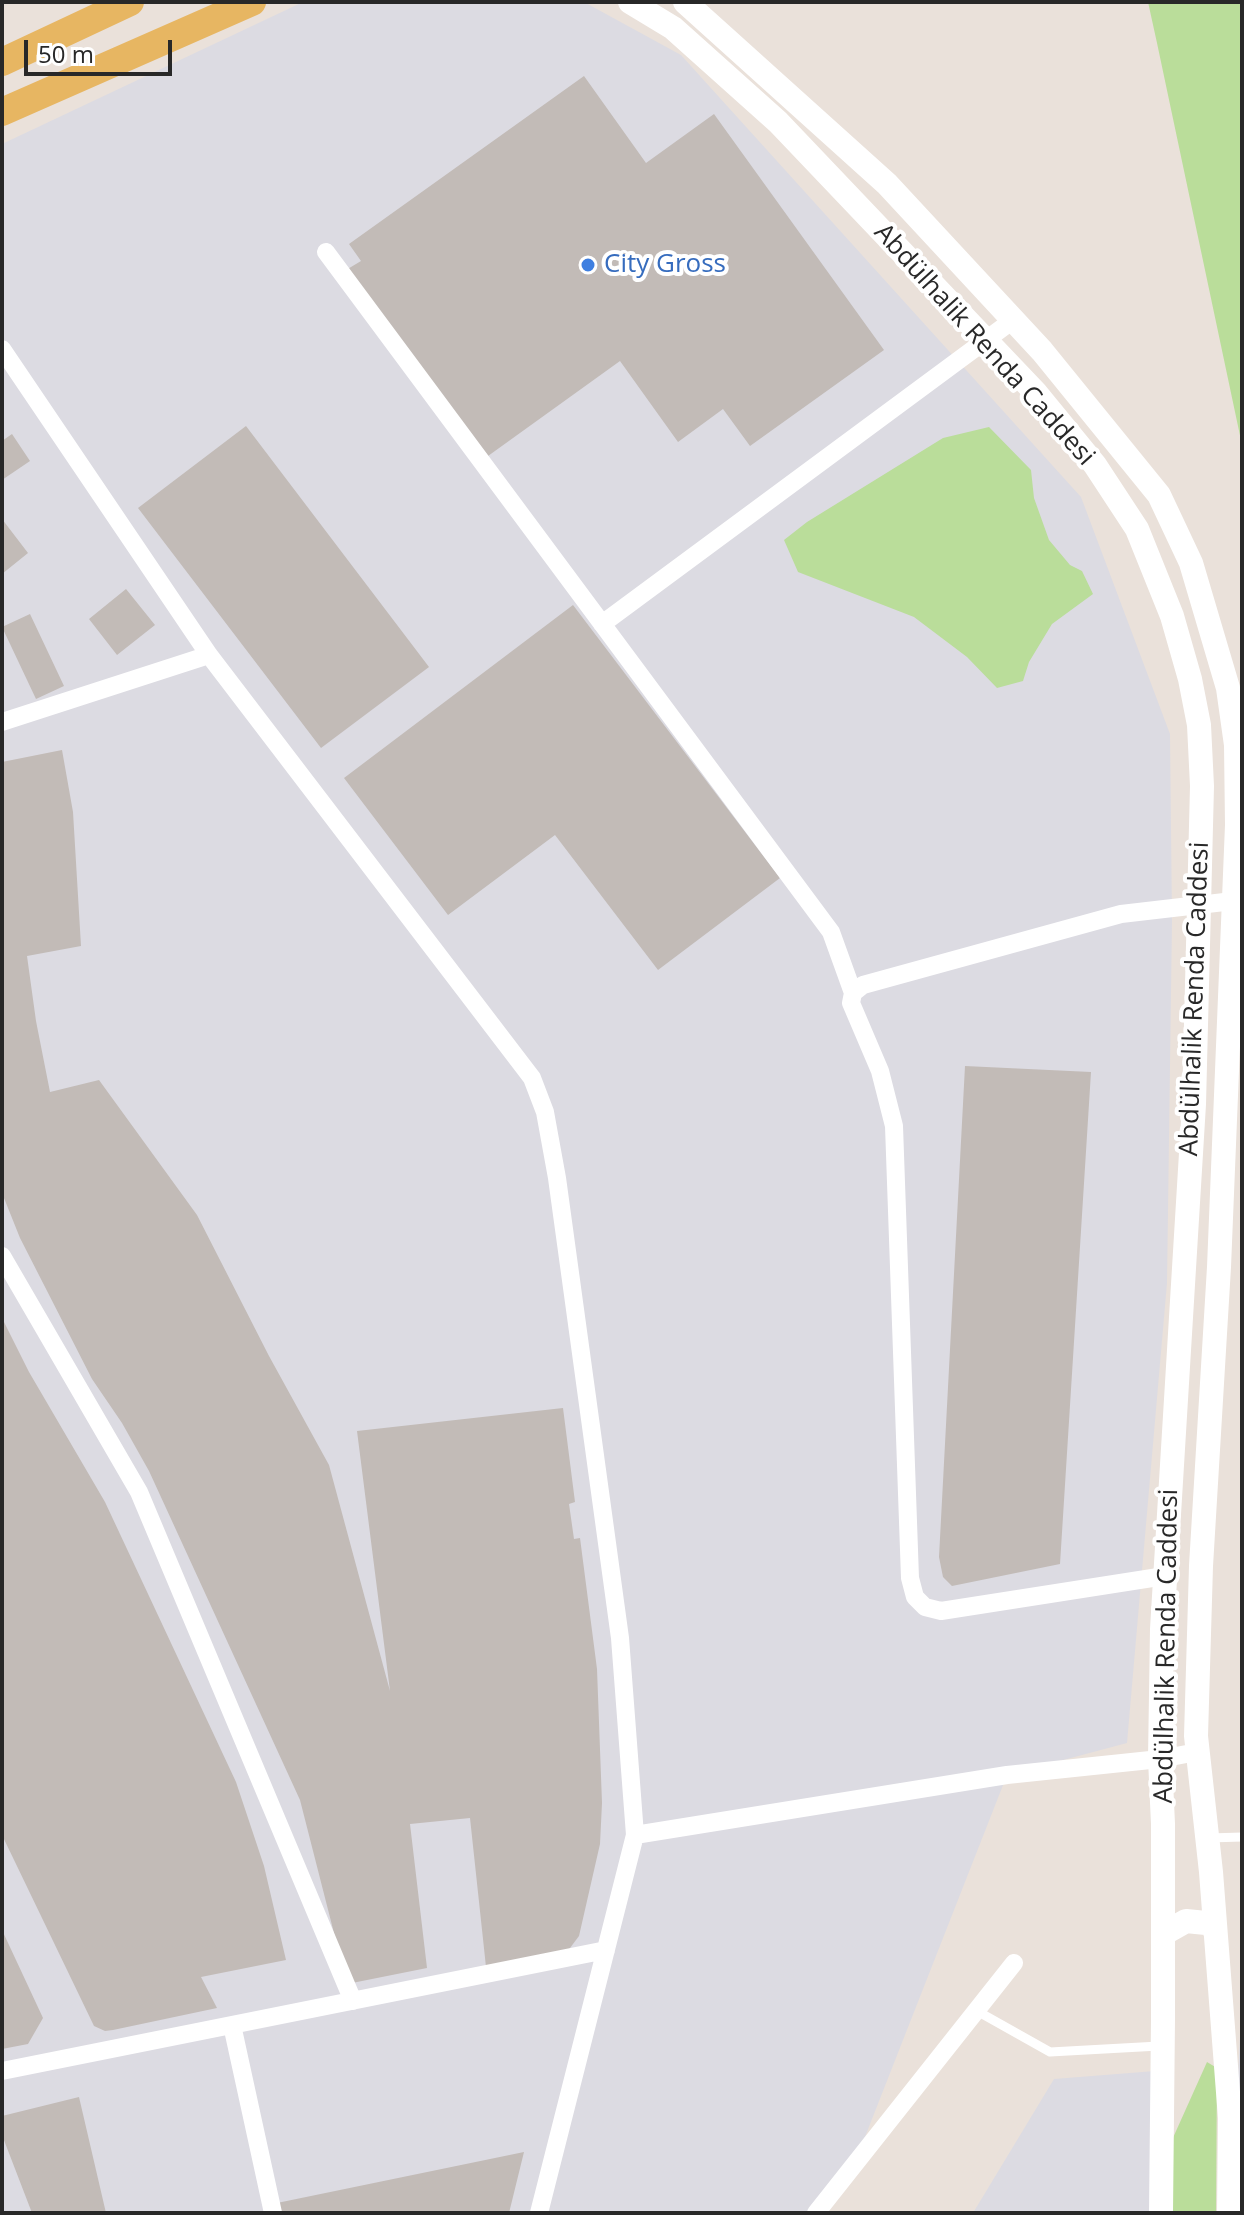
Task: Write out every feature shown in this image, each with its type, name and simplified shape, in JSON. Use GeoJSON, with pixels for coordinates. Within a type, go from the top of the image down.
{"type":"FeatureCollection","features":[{"type":"Feature","properties":{"kind":"main road"},"geometry":{"type":"LineString","coordinates":[[2,62],[130,2]]}},
{"type":"Feature","properties":{"kind":"main road"},"geometry":{"type":"LineString","coordinates":[[2,112],[252,2]]}},
{"type":"Feature","properties":{"kind":"main road","name":"Abdülhalik Renda Caddesi"},"geometry":{"type":"LineString","coordinates":[[630,2],[673,28],[778,122],[1036,393],[1095,465],[1137,529],[1172,616],[1190,679],[1199,725],[1202,786],[1194,1104],[1165,1576],[1160,1759],[1163,1824],[1161,2213]]}},
{"type":"Feature","properties":{"kind":"main road","name":"Abdülhalik Renda Caddesi"},"geometry":{"type":"LineString","coordinates":[[685,2],[887,184],[1042,351],[1159,495],[1191,563],[1228,688],[1236,745],[1237,825],[1219,1267],[1201,1566],[1197,1752],[1230,2118],[1229,2213]]}},
{"type":"Feature","properties":{"kind":"main road"},"geometry":{"type":"LineString","coordinates":[[1163,1934],[1186,1921],[1206,1923],[1215,1928]]}},
{"type":"Feature","properties":{"kind":"street"},"geometry":{"type":"LineString","coordinates":[[326,252],[831,932],[853,993],[851,1003],[880,1071],[894,1126],[910,1578],[915,1597],[925,1607],[941,1611],[1165,1576]]}},
{"type":"Feature","properties":{"kind":"street"},"geometry":{"type":"LineString","coordinates":[[602,624],[1013,320]]}},
{"type":"Feature","properties":{"kind":"street"},"geometry":{"type":"LineString","coordinates":[[2,349],[209,655],[532,1078],[545,1112],[557,1178],[620,1638],[635,1835],[539,2213]]}},
{"type":"Feature","properties":{"kind":"street"},"geometry":{"type":"LineString","coordinates":[[2,722],[209,655]]}},
{"type":"Feature","properties":{"kind":"street"},"geometry":{"type":"LineString","coordinates":[[853,993],[863,985],[891,976],[1121,914],[1233,901]]}},
{"type":"Feature","properties":{"kind":"street"},"geometry":{"type":"LineString","coordinates":[[2,1256],[139,1492],[353,2001]]}},
{"type":"Feature","properties":{"kind":"street"},"geometry":{"type":"LineString","coordinates":[[635,1835],[1007,1775],[1160,1759],[1197,1752]]}},
{"type":"Feature","properties":{"kind":"street"},"geometry":{"type":"LineString","coordinates":[[2,2071],[606,1950]]}},
{"type":"Feature","properties":{"kind":"street"},"geometry":{"type":"LineString","coordinates":[[816,2213],[1014,1963]]}},
{"type":"Feature","properties":{"kind":"street"},"geometry":{"type":"LineString","coordinates":[[232,2025],[273,2213]]}},
{"type":"Feature","properties":{"kind":"lane"},"geometry":{"type":"LineString","coordinates":[[1207,1838],[1242,1837]]}},
{"type":"Feature","properties":{"kind":"lane"},"geometry":{"type":"LineString","coordinates":[[977,2011],[1050,2052],[1163,2046]]}},
{"type":"Feature","properties":{"kind":"shaded area"},"geometry":{"type":"Polygon","coordinates":[[[303,2],[584,2],[681,55],[1081,497],[1170,734],[1172,921],[1167,1283],[1127,1743],[1007,1775],[852,2170],[827,2213],[2,2213],[2,144],[303,2]]]}},
{"type":"Feature","properties":{"kind":"shaded area"},"geometry":{"type":"Polygon","coordinates":[[[1242,1997],[1242,2213],[1231,2213],[1242,1997]]]}},
{"type":"Feature","properties":{"kind":"shaded area"},"geometry":{"type":"Polygon","coordinates":[[[1155,2071],[1150,2213],[973,2213],[1054,2079],[1155,2071]]]}},
{"type":"Feature","properties":{"kind":"green space"},"geometry":{"type":"Polygon","coordinates":[[[1148,2],[1242,2],[1242,445],[1157,43],[1148,2]]]}},
{"type":"Feature","properties":{"kind":"green space"},"geometry":{"type":"Polygon","coordinates":[[[989,427],[1031,470],[1034,498],[1049,540],[1070,565],[1082,571],[1093,594],[1052,624],[1029,662],[1023,681],[997,688],[967,657],[914,617],[798,572],[784,540],[807,522],[943,438],[989,427]]]}},
{"type":"Feature","properties":{"kind":"green space"},"geometry":{"type":"Polygon","coordinates":[[[1207,2062],[1217,2068],[1216,2213],[1173,2213],[1172,2140],[1207,2062]]]}},
{"type":"Feature","properties":{"kind":"building","name":"City Gross"},"geometry":{"type":"Polygon","coordinates":[[[584,76],[646,163],[714,114],[884,350],[750,446],[723,409],[678,442],[620,361],[488,456],[346,270],[361,261],[349,244],[584,76]]]}},
{"type":"Feature","properties":{"kind":"building"},"geometry":{"type":"Polygon","coordinates":[[[246,426],[429,667],[321,748],[138,508],[246,426]]]}},
{"type":"Feature","properties":{"kind":"building"},"geometry":{"type":"Polygon","coordinates":[[[12,434],[30,461],[2,480],[2,441],[12,434]]]}},
{"type":"Feature","properties":{"kind":"building"},"geometry":{"type":"Polygon","coordinates":[[[2,519],[28,553],[2,574],[2,519]]]}},
{"type":"Feature","properties":{"kind":"building"},"geometry":{"type":"Polygon","coordinates":[[[126,589],[155,625],[117,655],[89,619],[126,589]]]}},
{"type":"Feature","properties":{"kind":"building"},"geometry":{"type":"Polygon","coordinates":[[[573,605],[780,878],[658,970],[555,835],[448,915],[344,778],[573,605]]]}},
{"type":"Feature","properties":{"kind":"building"},"geometry":{"type":"Polygon","coordinates":[[[30,614],[64,686],[36,699],[2,627],[30,614]]]}},
{"type":"Feature","properties":{"kind":"building"},"geometry":{"type":"Polygon","coordinates":[[[62,750],[73,812],[81,946],[27,956],[50,1092],[99,1080],[197,1215],[329,1465],[390,1691],[357,1431],[563,1408],[575,1502],[569,1504],[574,1539],[580,1538],[597,1669],[602,1803],[600,1844],[579,1936],[567,1952],[486,1967],[470,1818],[410,1824],[427,1968],[347,1984],[300,1800],[149,1471],[92,1379],[20,1238],[2,1193],[2,762],[62,750]]]}},
{"type":"Feature","properties":{"kind":"building"},"geometry":{"type":"Polygon","coordinates":[[[965,1066],[1091,1072],[1060,1564],[952,1586],[943,1577],[939,1557],[965,1066]]]}},
{"type":"Feature","properties":{"kind":"building"},"geometry":{"type":"Polygon","coordinates":[[[2,1318],[29,1372],[105,1502],[236,1782],[264,1866],[286,1960],[201,1977],[217,2008],[113,2030],[105,2031],[94,2026],[2,1835],[2,1318]]]}},
{"type":"Feature","properties":{"kind":"building"},"geometry":{"type":"Polygon","coordinates":[[[2,1930],[43,2018],[28,2044],[2,2049],[2,1930]]]}},
{"type":"Feature","properties":{"kind":"building"},"geometry":{"type":"Polygon","coordinates":[[[79,2097],[106,2213],[32,2213],[2,2135],[2,2116],[79,2097]]]}},
{"type":"Feature","properties":{"kind":"building"},"geometry":{"type":"Polygon","coordinates":[[[524,2152],[509,2213],[279,2213],[277,2203],[524,2152]]]}},
{"type":"Feature","properties":{"kind":"place","name":"City Gross"},"geometry":{"type":"Point","coordinates":[588,265]}}]}
